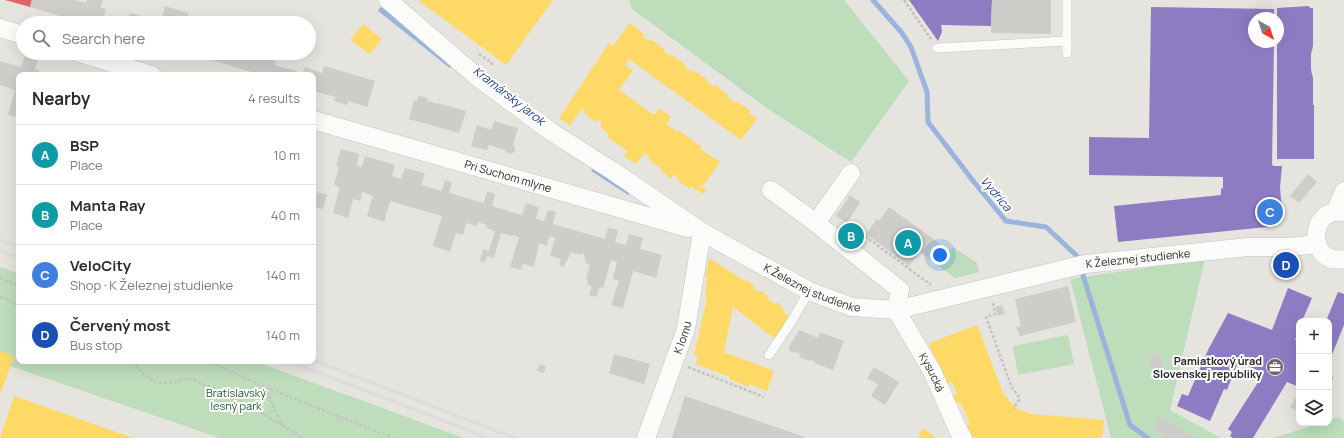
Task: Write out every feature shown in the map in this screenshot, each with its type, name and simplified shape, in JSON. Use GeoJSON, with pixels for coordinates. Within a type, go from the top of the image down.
{"type":"FeatureCollection","features":[{"type":"Feature","properties":{"kind":"street","name":"K Železnej studienke"},"geometry":{"type":"LineString","coordinates":[[388,0],[476,76],[543,126],[613,171],[702,232],[810,291],[852,307],[896,310],[1085,264],[1248,247],[1291,247],[1317,244]]}},
{"type":"Feature","properties":{"kind":"street"},"geometry":{"type":"LineString","coordinates":[[0,28],[16,34]]}},
{"type":"Feature","properties":{"kind":"street"},"geometry":{"type":"LineString","coordinates":[[102,60],[142,72]]}},
{"type":"Feature","properties":{"kind":"street","name":"Pri Suchom mlyne"},"geometry":{"type":"LineString","coordinates":[[316,121],[702,232]]}},
{"type":"Feature","properties":{"kind":"street"},"geometry":{"type":"LineString","coordinates":[[816,223],[851,174]]}},
{"type":"Feature","properties":{"kind":"street"},"geometry":{"type":"LineString","coordinates":[[771,190],[816,223],[900,290],[896,310]]}},
{"type":"Feature","properties":{"kind":"street"},"geometry":{"type":"LineString","coordinates":[[1344,191],[1339,212],[1328,214],[1318,224],[1316,238],[1317,244],[1321,251],[1327,256],[1334,259],[1344,259]]}},
{"type":"Feature","properties":{"kind":"street","name":"K lomu"},"geometry":{"type":"LineString","coordinates":[[646,438],[686,329],[702,232]]}},
{"type":"Feature","properties":{"kind":"street","name":"Kysucká"},"geometry":{"type":"LineString","coordinates":[[896,310],[932,371],[963,438]]}},
{"type":"Feature","properties":{"kind":"lane"},"geometry":{"type":"LineString","coordinates":[[1067,0],[1067,53]]}},
{"type":"Feature","properties":{"kind":"lane"},"geometry":{"type":"LineString","coordinates":[[937,48],[1067,41]]}},
{"type":"Feature","properties":{"kind":"lane"},"geometry":{"type":"LineString","coordinates":[[769,355],[810,291]]}},
{"type":"Feature","properties":{"kind":"path"},"geometry":{"type":"LineString","coordinates":[[904,0],[937,48]]}},
{"type":"Feature","properties":{"kind":"path"},"geometry":{"type":"LineString","coordinates":[[862,233],[932,285]]}},
{"type":"Feature","properties":{"kind":"path"},"geometry":{"type":"LineString","coordinates":[[0,278],[16,285]]}},
{"type":"Feature","properties":{"kind":"path"},"geometry":{"type":"LineString","coordinates":[[0,297],[8,299],[16,305]]}},
{"type":"Feature","properties":{"kind":"path"},"geometry":{"type":"LineString","coordinates":[[992,299],[995,314],[986,318],[1012,388],[1018,395],[1019,400],[1013,408]]}},
{"type":"Feature","properties":{"kind":"path"},"geometry":{"type":"LineString","coordinates":[[674,361],[764,397]]}},
{"type":"Feature","properties":{"kind":"path"},"geometry":{"type":"LineString","coordinates":[[135,364],[154,382],[162,383],[194,380],[226,394],[303,438]]}},
{"type":"Feature","properties":{"kind":"path"},"geometry":{"type":"LineString","coordinates":[[214,364],[265,387],[392,438]]}},
{"type":"Feature","properties":{"kind":"path"},"geometry":{"type":"LineString","coordinates":[[265,387],[282,425]]}},
{"type":"Feature","properties":{"kind":"green space"},"geometry":{"type":"Polygon","coordinates":[[[629,0],[844,0],[909,81],[851,162],[768,109],[632,9],[629,0]]]}},
{"type":"Feature","properties":{"kind":"green space"},"geometry":{"type":"Polygon","coordinates":[[[953,247],[977,263],[979,272],[955,278],[939,266],[953,247]]]}},
{"type":"Feature","properties":{"kind":"green space"},"geometry":{"type":"Polygon","coordinates":[[[1205,259],[1170,410],[1221,438],[1111,438],[1070,279],[1205,259]]]}},
{"type":"Feature","properties":{"kind":"green space","name":"Bratislavský lesný park"},"geometry":{"type":"Polygon","coordinates":[[[0,267],[16,273],[16,364],[262,364],[464,438],[220,438],[10,366],[0,351],[0,267]]]}},
{"type":"Feature","properties":{"kind":"green space"},"geometry":{"type":"Polygon","coordinates":[[[1068,335],[1074,364],[1018,375],[1013,346],[1068,335]]]}},
{"type":"Feature","properties":{"kind":"green space"},"geometry":{"type":"Polygon","coordinates":[[[1340,417],[1344,422],[1344,438],[1273,438],[1311,426],[1332,426],[1332,419],[1340,417]]]}},
{"type":"Feature","properties":{"kind":"building: Homes"},"geometry":{"type":"Polygon","coordinates":[[[418,0],[553,0],[506,65],[418,0]]]}},
{"type":"Feature","properties":{"kind":"building: Homes"},"geometry":{"type":"Polygon","coordinates":[[[630,23],[644,34],[642,36],[649,41],[650,39],[665,49],[663,51],[670,56],[671,54],[686,65],[685,67],[692,72],[693,70],[708,80],[707,82],[713,87],[715,85],[735,103],[736,101],[750,110],[749,113],[757,119],[741,140],[629,59],[625,65],[633,70],[619,90],[654,115],[659,108],[671,117],[666,124],[677,132],[678,130],[702,147],[700,149],[720,162],[704,185],[702,184],[697,191],[692,187],[690,189],[677,180],[679,178],[674,174],[671,179],[661,171],[662,169],[648,159],[650,157],[644,153],[636,164],[624,156],[628,151],[607,137],[609,134],[600,127],[602,123],[598,120],[596,122],[583,112],[584,110],[582,108],[570,126],[559,118],[609,43],[613,46],[630,23]]]}},
{"type":"Feature","properties":{"kind":"building: Homes"},"geometry":{"type":"Polygon","coordinates":[[[363,24],[382,39],[370,54],[350,40],[363,24]]]}},
{"type":"Feature","properties":{"kind":"building: Homes"},"geometry":{"type":"Polygon","coordinates":[[[702,186],[706,190],[703,194],[698,190],[702,186]]]}},
{"type":"Feature","properties":{"kind":"building: Homes"},"geometry":{"type":"Polygon","coordinates":[[[709,258],[746,282],[747,280],[755,286],[753,288],[768,296],[767,298],[774,304],[776,302],[784,308],[782,310],[789,316],[775,339],[733,307],[724,352],[774,371],[767,391],[750,384],[749,387],[729,379],[730,377],[696,364],[698,356],[694,355],[707,298],[705,297],[707,277],[705,277],[709,258]]]}},
{"type":"Feature","properties":{"kind":"building: Homes"},"geometry":{"type":"Polygon","coordinates":[[[977,325],[1003,393],[1014,406],[1022,411],[1032,414],[1104,420],[1102,438],[972,438],[964,427],[970,424],[960,402],[953,405],[950,397],[957,394],[952,382],[945,385],[929,343],[977,325]]]}},
{"type":"Feature","properties":{"kind":"building: Homes"},"geometry":{"type":"Polygon","coordinates":[[[0,351],[14,356],[0,395],[0,351]]]}},
{"type":"Feature","properties":{"kind":"building: Homes"},"geometry":{"type":"Polygon","coordinates":[[[14,396],[116,432],[134,438],[0,438],[14,396]]]}},
{"type":"Feature","properties":{"kind":"building: Homes"},"geometry":{"type":"Polygon","coordinates":[[[923,428],[936,438],[918,438],[923,428]]]}},
{"type":"Feature","properties":{"kind":"building: Shops"},"geometry":{"type":"Polygon","coordinates":[[[5,0],[32,0],[30,7],[5,0]]]}},
{"type":"Feature","properties":{"kind":"building: Offices"},"geometry":{"type":"Polygon","coordinates":[[[909,0],[992,0],[991,26],[941,25],[942,32],[938,41],[909,0]]]}},
{"type":"Feature","properties":{"kind":"building: Offices"},"geometry":{"type":"Polygon","coordinates":[[[1309,6],[1310,8],[1313,8],[1313,46],[1311,54],[1311,70],[1313,78],[1314,105],[1314,159],[1277,159],[1277,48],[1284,48],[1284,12],[1277,12],[1277,8],[1309,6]]]}},
{"type":"Feature","properties":{"kind":"building: Offices"},"geometry":{"type":"Polygon","coordinates":[[[1151,7],[1274,9],[1274,12],[1248,12],[1248,48],[1274,48],[1272,164],[1273,166],[1282,166],[1280,187],[1282,212],[1275,212],[1276,226],[1118,242],[1114,206],[1221,195],[1221,189],[1223,188],[1223,177],[1089,175],[1089,137],[1149,138],[1151,7]]]}},
{"type":"Feature","properties":{"kind":"building: Offices","name":"Pamiatkový úrad Slovenskej republiky"},"geometry":{"type":"Polygon","coordinates":[[[1288,288],[1312,298],[1303,318],[1296,318],[1296,386],[1287,382],[1253,438],[1233,438],[1230,436],[1232,432],[1228,429],[1264,373],[1238,362],[1227,390],[1224,389],[1210,421],[1177,406],[1182,394],[1188,396],[1208,350],[1228,313],[1272,330],[1288,288]]]}},
{"type":"Feature","properties":{"kind":"building: Offices"},"geometry":{"type":"Polygon","coordinates":[[[1338,292],[1344,294],[1344,325],[1332,355],[1332,318],[1327,318],[1338,292]]]}},
{"type":"Feature","properties":{"kind":"building: Other"},"geometry":{"type":"Polygon","coordinates":[[[32,0],[75,0],[86,3],[87,0],[100,0],[103,1],[100,8],[106,9],[104,16],[60,16],[30,7],[32,0]]]}},
{"type":"Feature","properties":{"kind":"building: Other"},"geometry":{"type":"Polygon","coordinates":[[[992,0],[1051,0],[1051,34],[991,33],[992,0]]]}},
{"type":"Feature","properties":{"kind":"building: Other"},"geometry":{"type":"Polygon","coordinates":[[[165,6],[188,13],[187,16],[162,16],[165,6]]]}},
{"type":"Feature","properties":{"kind":"building: Other"},"geometry":{"type":"Polygon","coordinates":[[[130,13],[142,16],[129,16],[130,13]]]}},
{"type":"Feature","properties":{"kind":"building: Other"},"geometry":{"type":"Polygon","coordinates":[[[24,60],[38,60],[35,69],[39,70],[39,72],[16,72],[15,117],[8,115],[15,90],[0,85],[0,61],[21,67],[24,60]]]}},
{"type":"Feature","properties":{"kind":"building: Other"},"geometry":{"type":"Polygon","coordinates":[[[212,60],[273,60],[276,61],[274,65],[297,71],[297,72],[251,72],[212,60]]]}},
{"type":"Feature","properties":{"kind":"building: Other"},"geometry":{"type":"Polygon","coordinates":[[[324,66],[375,81],[367,107],[348,101],[347,105],[334,101],[336,97],[316,92],[316,72],[303,72],[305,67],[322,73],[324,66]]]}},
{"type":"Feature","properties":{"kind":"building: Other"},"geometry":{"type":"Polygon","coordinates":[[[418,96],[428,98],[427,101],[466,111],[459,133],[409,119],[414,100],[417,101],[418,96]]]}},
{"type":"Feature","properties":{"kind":"building: Other"},"geometry":{"type":"Polygon","coordinates":[[[494,121],[518,128],[513,145],[515,149],[511,154],[507,153],[505,150],[489,145],[487,150],[471,146],[477,125],[491,130],[494,121]]]}},
{"type":"Feature","properties":{"kind":"building: Other"},"geometry":{"type":"Polygon","coordinates":[[[341,149],[359,154],[357,165],[362,167],[365,156],[395,165],[392,176],[401,179],[405,168],[425,173],[421,185],[431,188],[442,191],[445,180],[452,182],[449,193],[484,203],[487,191],[495,194],[492,206],[518,214],[522,215],[526,203],[539,207],[536,219],[544,221],[548,210],[556,212],[553,224],[605,239],[608,228],[618,230],[615,242],[626,245],[629,234],[643,238],[640,249],[662,255],[656,278],[633,271],[623,308],[611,305],[619,281],[613,279],[617,262],[611,260],[603,288],[600,287],[596,297],[589,295],[592,286],[587,285],[588,279],[586,279],[590,265],[586,263],[583,252],[581,255],[571,252],[564,267],[559,265],[561,259],[550,256],[555,238],[549,236],[547,246],[539,243],[534,267],[523,264],[521,270],[510,267],[519,237],[512,235],[501,233],[494,258],[487,256],[485,262],[480,261],[483,249],[489,251],[495,231],[486,228],[487,225],[478,222],[477,226],[466,223],[463,235],[456,233],[450,252],[433,246],[442,216],[390,201],[384,222],[367,216],[373,196],[362,192],[360,201],[353,199],[348,218],[333,213],[340,187],[334,185],[339,167],[336,166],[341,149]]]}},
{"type":"Feature","properties":{"kind":"building: Other"},"geometry":{"type":"Polygon","coordinates":[[[1308,174],[1317,182],[1299,203],[1290,196],[1308,174]]]}},
{"type":"Feature","properties":{"kind":"building: Other"},"geometry":{"type":"Polygon","coordinates":[[[317,192],[327,195],[323,209],[316,207],[317,192]]]}},
{"type":"Feature","properties":{"kind":"building: Other"},"geometry":{"type":"Polygon","coordinates":[[[850,195],[860,202],[847,223],[836,216],[850,195]]]}},
{"type":"Feature","properties":{"kind":"building: Other"},"geometry":{"type":"Polygon","coordinates":[[[889,207],[950,251],[939,266],[920,252],[909,266],[866,234],[877,219],[879,221],[889,207]]]}},
{"type":"Feature","properties":{"kind":"building: Other"},"geometry":{"type":"Polygon","coordinates":[[[1068,286],[1076,322],[1020,336],[1016,327],[1021,326],[1015,299],[1068,286]]]}},
{"type":"Feature","properties":{"kind":"building: Other"},"geometry":{"type":"Polygon","coordinates":[[[1002,305],[1005,314],[998,316],[995,307],[1002,305]]]}},
{"type":"Feature","properties":{"kind":"building: Other"},"geometry":{"type":"Polygon","coordinates":[[[799,330],[818,338],[820,332],[844,341],[833,370],[799,357],[801,354],[794,351],[794,353],[789,350],[789,347],[799,330]]]}},
{"type":"Feature","properties":{"kind":"building: Other"},"geometry":{"type":"Polygon","coordinates":[[[614,354],[650,364],[644,384],[609,373],[614,354]]]}},
{"type":"Feature","properties":{"kind":"building: Other"},"geometry":{"type":"Polygon","coordinates":[[[1161,354],[1163,371],[1151,371],[1149,355],[1161,354]]]}},
{"type":"Feature","properties":{"kind":"building: Other"},"geometry":{"type":"Polygon","coordinates":[[[540,364],[546,366],[544,373],[537,371],[540,364]]]}},
{"type":"Feature","properties":{"kind":"building: Other"},"geometry":{"type":"Polygon","coordinates":[[[874,367],[899,382],[885,405],[871,396],[878,385],[867,378],[874,367]]]}},
{"type":"Feature","properties":{"kind":"building: Other"},"geometry":{"type":"Polygon","coordinates":[[[685,396],[805,437],[805,438],[672,438],[685,396]]]}},
{"type":"Feature","properties":{"kind":"building: Other"},"geometry":{"type":"Polygon","coordinates":[[[1296,397],[1296,410],[1290,407],[1296,397]]]}},
{"type":"Feature","properties":{"kind":"building: Other"},"geometry":{"type":"Polygon","coordinates":[[[1160,416],[1195,438],[1169,438],[1153,428],[1160,416]]]}},
{"type":"Feature","properties":{"kind":"waterway","name":"Vydrica"},"geometry":{"type":"LineString","coordinates":[[873,0],[902,33],[911,47],[927,92],[928,122],[974,182],[1006,221],[1046,227],[1077,256],[1130,425],[1148,438]]}},
{"type":"Feature","properties":{"kind":"waterway","name":"Kramársky jarok"},"geometry":{"type":"LineString","coordinates":[[381,10],[450,65]]}},
{"type":"Feature","properties":{"kind":"waterway","name":"Kramársky jarok"},"geometry":{"type":"LineString","coordinates":[[594,170],[628,192]]}},
{"type":"Feature","properties":{"kind":"railway"},"geometry":{"type":"LineString","coordinates":[[0,240],[16,246]]}},
{"type":"Feature","properties":{"kind":"railway"},"geometry":{"type":"LineString","coordinates":[[0,251],[16,257]]}},
{"type":"Feature","properties":{"kind":"railway"},"geometry":{"type":"LineString","coordinates":[[316,361],[515,438]]}},
{"type":"Feature","properties":{"kind":"railway"},"geometry":{"type":"LineString","coordinates":[[296,364],[488,438]]}},
{"type":"Feature","properties":{"kind":"place","name":"VeloCity"},"geometry":{"type":"Point","coordinates":[1270,212]}},
{"type":"Feature","properties":{"kind":"place","name":"Manta Ray"},"geometry":{"type":"Point","coordinates":[851,236]}},
{"type":"Feature","properties":{"kind":"place","name":"BSP"},"geometry":{"type":"Point","coordinates":[908,243]}},
{"type":"Feature","properties":{"kind":"place","name":"Červený most"},"geometry":{"type":"Point","coordinates":[1286,265]}},
{"type":"Feature","properties":{"kind":"place","name":"Pamiatkový úrad Slovenskej republiky"},"geometry":{"type":"Point","coordinates":[1275,367]}}]}
